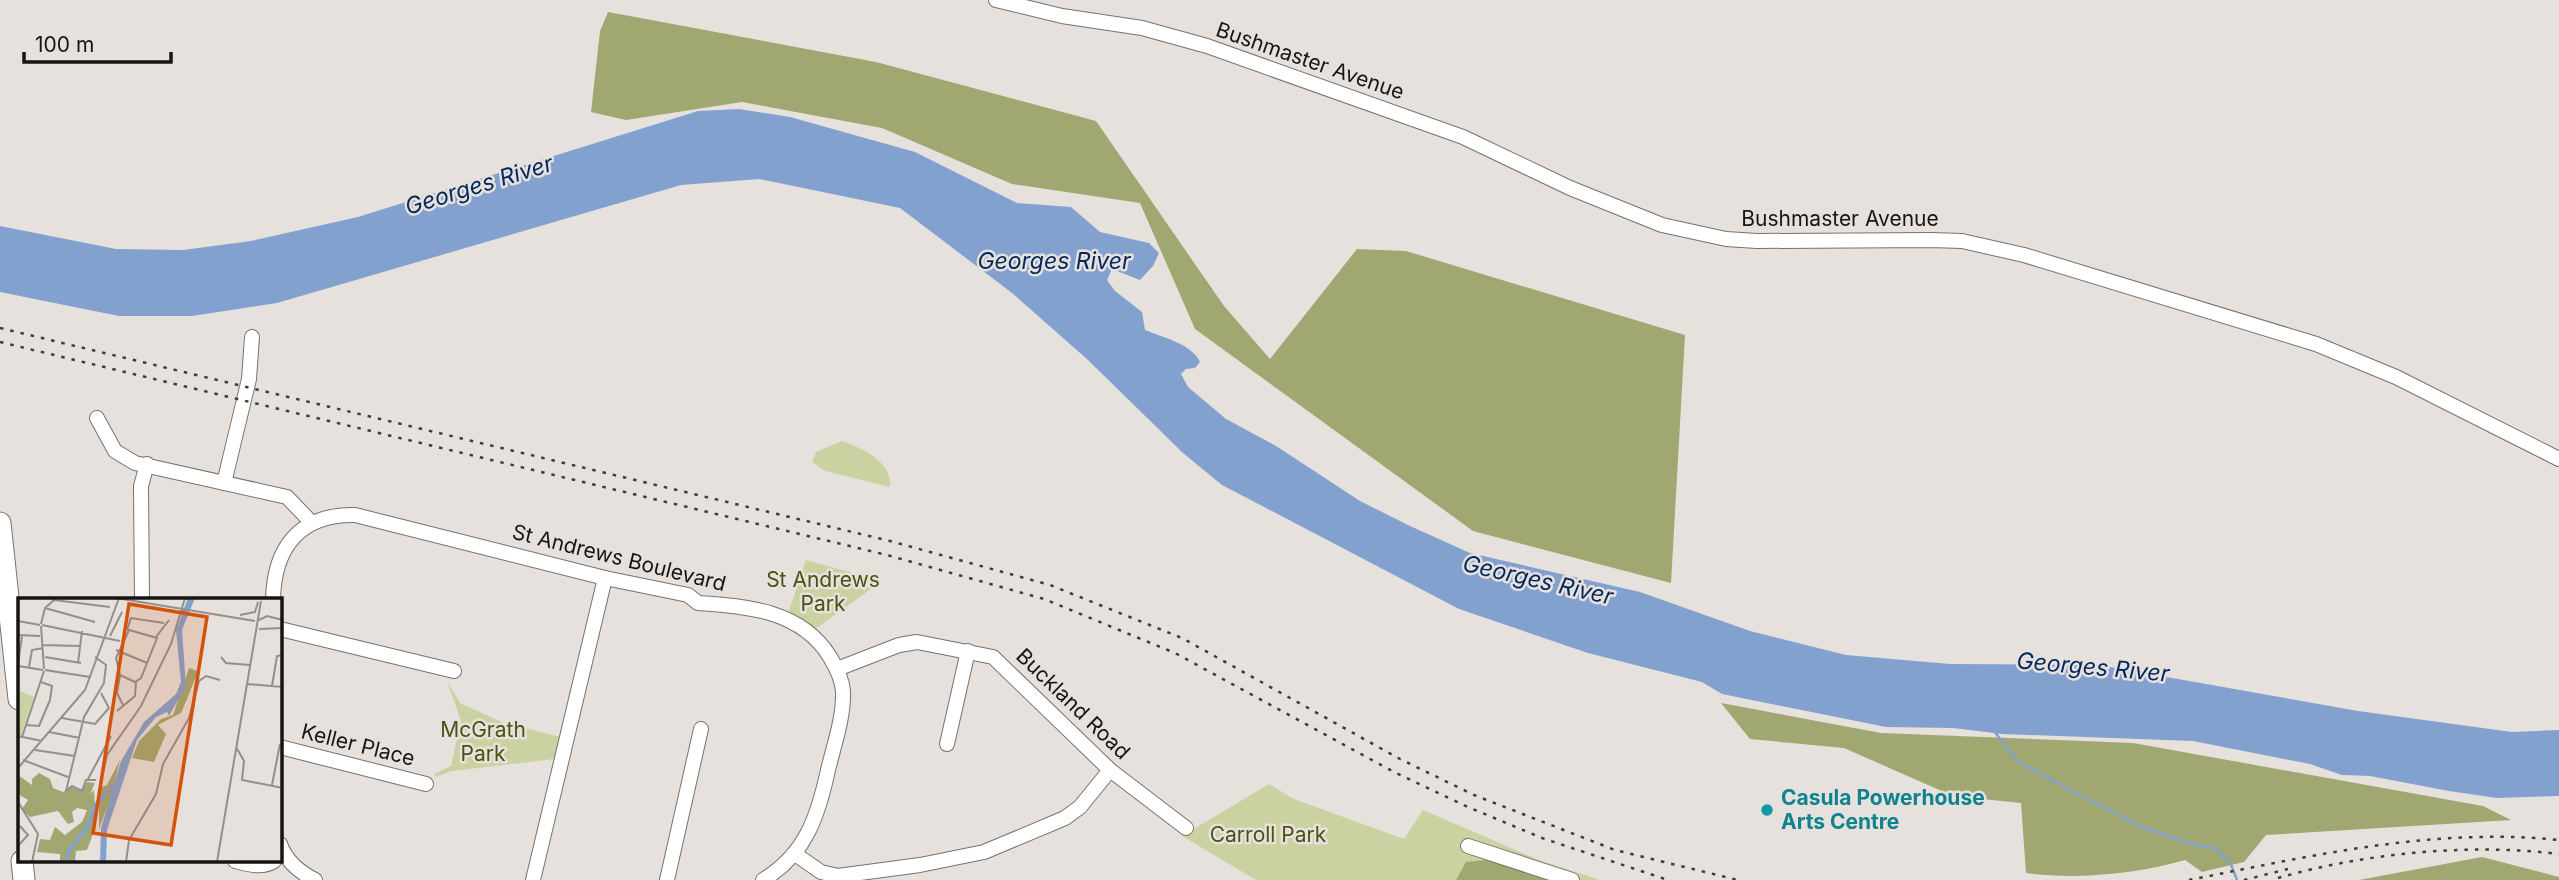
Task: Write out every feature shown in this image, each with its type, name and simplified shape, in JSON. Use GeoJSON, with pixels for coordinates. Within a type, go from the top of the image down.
{"type":"FeatureCollection","features":[{"type":"Feature","properties":{"kind":"highway"},"geometry":{"type":"LineString","coordinates":[[0,523],[18,690]]}},
{"type":"Feature","properties":{"kind":"highway"},"geometry":{"type":"LineString","coordinates":[[22,862],[24,880]]}},
{"type":"Feature","properties":{"kind":"highway"},"geometry":{"type":"LineString","coordinates":[[37,862],[37,880]]}},
{"type":"Feature","properties":{"kind":"street","name":"Bushmaster Avenue"},"geometry":{"type":"LineString","coordinates":[[996,0],[1062,16],[1142,28],[1206,46],[1463,137],[1588,195],[1662,225],[1726,239],[1757,241],[1962,241],[2024,255],[2339,353],[2439,397],[2512,438],[2559,459]]}},
{"type":"Feature","properties":{"kind":"street"},"geometry":{"type":"LineString","coordinates":[[224,483],[249,379],[252,337]]}},
{"type":"Feature","properties":{"kind":"street"},"geometry":{"type":"LineString","coordinates":[[97,418],[111,443],[124,457],[135,463],[287,497],[312,522],[282,551],[275,573],[274,598]]}},
{"type":"Feature","properties":{"kind":"street"},"geometry":{"type":"LineString","coordinates":[[142,598],[141,486],[148,464]]}},
{"type":"Feature","properties":{"kind":"street","name":"St Andrews Boulevard"},"geometry":{"type":"LineString","coordinates":[[312,522],[337,515],[355,515],[605,578],[688,595],[698,603],[779,616],[811,632],[837,669],[843,689],[842,707],[820,809],[811,830],[795,854],[763,880]]}},
{"type":"Feature","properties":{"kind":"street"},"geometry":{"type":"LineString","coordinates":[[533,880],[605,578]]}},
{"type":"Feature","properties":{"kind":"street"},"geometry":{"type":"LineString","coordinates":[[282,629],[454,671]]}},
{"type":"Feature","properties":{"kind":"street","name":"Buckland Road"},"geometry":{"type":"LineString","coordinates":[[837,669],[899,645],[925,643],[993,657],[1110,771],[1186,828]]}},
{"type":"Feature","properties":{"kind":"street"},"geometry":{"type":"LineString","coordinates":[[947,744],[968,651]]}},
{"type":"Feature","properties":{"kind":"street"},"geometry":{"type":"LineString","coordinates":[[667,880],[701,729]]}},
{"type":"Feature","properties":{"kind":"street","name":"Keller Place"},"geometry":{"type":"LineString","coordinates":[[282,748],[426,784]]}},
{"type":"Feature","properties":{"kind":"street"},"geometry":{"type":"LineString","coordinates":[[795,854],[821,872],[838,876],[920,865],[985,852],[1065,818],[1080,807],[1110,771]]}},
{"type":"Feature","properties":{"kind":"street"},"geometry":{"type":"LineString","coordinates":[[1468,846],[1572,880]]}},
{"type":"Feature","properties":{"kind":"street"},"geometry":{"type":"LineString","coordinates":[[282,857],[301,873],[315,880]]}},
{"type":"Feature","properties":{"kind":"street"},"geometry":{"type":"LineString","coordinates":[[238,862],[252,865],[270,862]]}},
{"type":"Feature","properties":{"kind":"green space"},"geometry":{"type":"Polygon","coordinates":[[[608,12],[876,62],[1096,121],[1224,306],[1270,359],[1357,249],[1406,251],[1685,335],[1671,583],[1473,531],[1195,329],[1140,203],[1012,184],[882,128],[742,102],[626,120],[591,112],[600,31],[608,12]]]}},
{"type":"Feature","properties":{"kind":"green space"},"geometry":{"type":"Polygon","coordinates":[[[842,441],[875,457],[886,470],[890,487],[825,471],[812,462],[816,452],[842,441]]]}},
{"type":"Feature","properties":{"kind":"green space","name":"St Andrews Park"},"geometry":{"type":"Polygon","coordinates":[[[806,560],[882,581],[815,629],[789,611],[806,560]]]}},
{"type":"Feature","properties":{"kind":"green space","name":"McGrath Park"},"geometry":{"type":"Polygon","coordinates":[[[447,681],[460,703],[504,723],[561,737],[554,759],[452,771],[436,777],[434,774],[451,766],[461,721],[447,681]]]}},
{"type":"Feature","properties":{"kind":"green space"},"geometry":{"type":"Polygon","coordinates":[[[1721,703],[1881,733],[2133,743],[2483,806],[2511,820],[2266,835],[2244,862],[2202,872],[2185,860],[2147,869],[2106,874],[2065,876],[2026,873],[2021,803],[1953,796],[1844,748],[1750,739],[1721,703]]]}},
{"type":"Feature","properties":{"kind":"green space","name":"Carroll Park"},"geometry":{"type":"Polygon","coordinates":[[[1269,784],[1294,799],[1404,839],[1423,810],[1539,860],[1600,880],[1256,880],[1182,836],[1269,784]]]}},
{"type":"Feature","properties":{"kind":"green space"},"geometry":{"type":"Polygon","coordinates":[[[2482,857],[2559,877],[2559,880],[2359,880],[2482,857]]]}},
{"type":"Feature","properties":{"kind":"green space"},"geometry":{"type":"Polygon","coordinates":[[[1486,860],[1513,864],[1558,880],[1456,880],[1466,862],[1486,860]]]}},
{"type":"Feature","properties":{"kind":"water","name":"Georges River"},"geometry":{"type":"Polygon","coordinates":[[[739,109],[790,117],[915,152],[1017,203],[1071,207],[1100,232],[1149,243],[1159,253],[1153,266],[1140,280],[1112,269],[1107,280],[1115,291],[1142,312],[1145,330],[1176,342],[1196,356],[1200,362],[1195,368],[1186,369],[1181,374],[1188,387],[1226,419],[1276,446],[1360,501],[1470,553],[1640,592],[1750,631],[1846,655],[1950,664],[2099,665],[2358,711],[2512,732],[2559,730],[2559,796],[2497,798],[2370,776],[2342,775],[2310,764],[2193,741],[1886,727],[1722,694],[1702,682],[1588,653],[1459,609],[1222,485],[1183,453],[1088,360],[1012,293],[900,208],[759,179],[681,185],[277,303],[192,316],[119,316],[0,292],[0,226],[116,249],[183,250],[251,241],[358,217],[698,111],[739,109]]]}},
{"type":"Feature","properties":{"kind":"waterway"},"geometry":{"type":"LineString","coordinates":[[1994,731],[2017,761],[2080,795],[2140,826],[2188,843],[2214,848],[2230,862],[2237,880]]}},
{"type":"Feature","properties":{"kind":"railway"},"geometry":{"type":"LineString","coordinates":[[0,328],[890,541],[1050,585],[1182,638],[1400,759],[1474,795],[1615,850],[1738,880]]}},
{"type":"Feature","properties":{"kind":"railway"},"geometry":{"type":"LineString","coordinates":[[0,342],[887,555],[1044,599],[1175,653],[1394,772],[1468,807],[1542,838],[1668,880]]}},
{"type":"Feature","properties":{"kind":"railway"},"geometry":{"type":"LineString","coordinates":[[2189,880],[2372,846],[2465,837],[2559,840]]}},
{"type":"Feature","properties":{"kind":"railway"},"geometry":{"type":"LineString","coordinates":[[2278,878],[2346,862],[2417,852],[2489,850],[2559,854]]}},
{"type":"Feature","properties":{"kind":"railway"},"geometry":{"type":"LineString","coordinates":[[2244,880],[2288,869]]}},
{"type":"Feature","properties":{"kind":"place","name":"Casula Powerhouse Arts Centre"},"geometry":{"type":"Point","coordinates":[1767,810]}}]}
